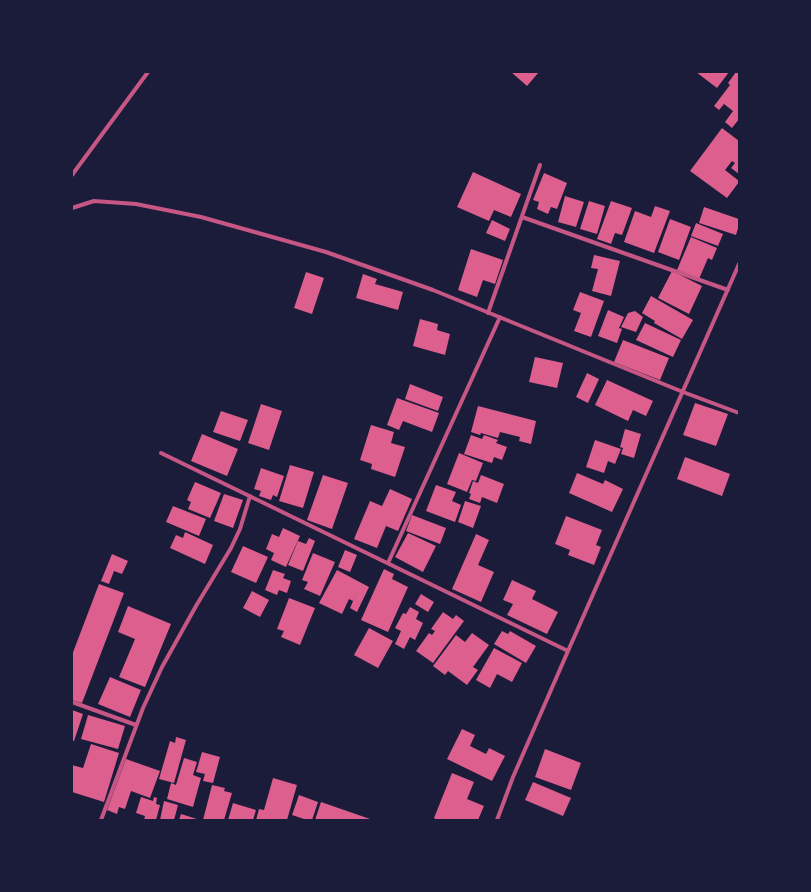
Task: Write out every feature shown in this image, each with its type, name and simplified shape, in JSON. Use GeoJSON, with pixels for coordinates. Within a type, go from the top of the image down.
{"type":"FeatureCollection","features":[{"type":"Feature","properties":{"kind":"street"},"geometry":{"type":"LineString","coordinates":[[72,175],[148,72]]}},
{"type":"Feature","properties":{"kind":"street"},"geometry":{"type":"LineString","coordinates":[[488,313],[540,165]]}},
{"type":"Feature","properties":{"kind":"street"},"geometry":{"type":"LineString","coordinates":[[72,208],[94,201],[136,204],[201,217],[326,252],[433,290],[683,392],[739,413]]}},
{"type":"Feature","properties":{"kind":"street"},"geometry":{"type":"LineString","coordinates":[[522,216],[728,290]]}},
{"type":"Feature","properties":{"kind":"street"},"geometry":{"type":"LineString","coordinates":[[497,820],[568,650],[739,264]]}},
{"type":"Feature","properties":{"kind":"street"},"geometry":{"type":"LineString","coordinates":[[388,563],[500,317]]}},
{"type":"Feature","properties":{"kind":"street"},"geometry":{"type":"LineString","coordinates":[[161,453],[568,650]]}},
{"type":"Feature","properties":{"kind":"street"},"geometry":{"type":"LineString","coordinates":[[101,820],[143,708],[162,667],[231,548],[240,529],[250,496]]}},
{"type":"Feature","properties":{"kind":"street"},"geometry":{"type":"LineString","coordinates":[[72,702],[136,725]]}},
{"type":"Feature","properties":{"kind":"building"},"geometry":{"type":"Polygon","coordinates":[[[511,72],[539,72],[527,86],[511,72]]]}},
{"type":"Feature","properties":{"kind":"building"},"geometry":{"type":"Polygon","coordinates":[[[696,72],[729,72],[717,88],[696,72]]]}},
{"type":"Feature","properties":{"kind":"building"},"geometry":{"type":"Polygon","coordinates":[[[736,72],[739,72],[739,119],[732,128],[725,122],[733,111],[724,104],[719,110],[714,106],[730,85],[728,83],[736,72]]]}},
{"type":"Feature","properties":{"kind":"building"},"geometry":{"type":"Polygon","coordinates":[[[722,128],[739,141],[739,174],[731,168],[735,163],[732,161],[725,170],[739,182],[727,198],[690,171],[722,128]]]}},
{"type":"Feature","properties":{"kind":"building"},"geometry":{"type":"Polygon","coordinates":[[[473,172],[521,194],[511,217],[494,210],[489,221],[457,207],[473,172]]]}},
{"type":"Feature","properties":{"kind":"building"},"geometry":{"type":"Polygon","coordinates":[[[544,173],[567,183],[557,209],[551,207],[548,214],[537,209],[539,202],[533,200],[544,173]]]}},
{"type":"Feature","properties":{"kind":"building"},"geometry":{"type":"Polygon","coordinates":[[[565,196],[584,202],[576,227],[558,222],[565,196]]]}},
{"type":"Feature","properties":{"kind":"building"},"geometry":{"type":"Polygon","coordinates":[[[589,201],[605,206],[597,234],[580,229],[589,201]]]}},
{"type":"Feature","properties":{"kind":"building"},"geometry":{"type":"Polygon","coordinates":[[[611,201],[632,208],[622,235],[615,233],[611,244],[597,239],[611,201]]]}},
{"type":"Feature","properties":{"kind":"building"},"geometry":{"type":"Polygon","coordinates":[[[655,206],[670,211],[654,253],[624,242],[635,211],[651,217],[655,206]]]}},
{"type":"Feature","properties":{"kind":"building"},"geometry":{"type":"Polygon","coordinates":[[[704,207],[739,219],[736,235],[699,223],[704,207]]]}},
{"type":"Feature","properties":{"kind":"building"},"geometry":{"type":"Polygon","coordinates":[[[670,219],[691,227],[679,260],[658,252],[670,219]]]}},
{"type":"Feature","properties":{"kind":"building"},"geometry":{"type":"Polygon","coordinates":[[[492,220],[510,229],[505,241],[486,233],[492,220]]]}},
{"type":"Feature","properties":{"kind":"building"},"geometry":{"type":"Polygon","coordinates":[[[696,223],[723,234],[718,246],[691,236],[696,223]]]}},
{"type":"Feature","properties":{"kind":"building"},"geometry":{"type":"Polygon","coordinates":[[[691,237],[717,248],[712,260],[708,258],[699,279],[677,270],[691,237]]]}},
{"type":"Feature","properties":{"kind":"building"},"geometry":{"type":"Polygon","coordinates":[[[471,249],[503,260],[495,284],[483,280],[477,297],[458,290],[471,249]]]}},
{"type":"Feature","properties":{"kind":"building"},"geometry":{"type":"Polygon","coordinates":[[[594,255],[620,261],[611,296],[592,291],[598,269],[591,268],[594,255]]]}},
{"type":"Feature","properties":{"kind":"building"},"geometry":{"type":"Polygon","coordinates":[[[672,271],[702,286],[689,314],[658,298],[672,271]]]}},
{"type":"Feature","properties":{"kind":"building"},"geometry":{"type":"Polygon","coordinates":[[[306,272],[324,278],[312,314],[294,308],[306,272]]]}},
{"type":"Feature","properties":{"kind":"building"},"geometry":{"type":"Polygon","coordinates":[[[363,274],[377,279],[375,284],[403,292],[398,310],[356,298],[363,274]]]}},
{"type":"Feature","properties":{"kind":"building"},"geometry":{"type":"Polygon","coordinates":[[[580,292],[604,301],[591,337],[574,331],[581,313],[573,310],[580,292]]]}},
{"type":"Feature","properties":{"kind":"building"},"geometry":{"type":"Polygon","coordinates":[[[651,296],[693,320],[682,339],[654,323],[655,321],[642,313],[651,296]]]}},
{"type":"Feature","properties":{"kind":"building"},"geometry":{"type":"Polygon","coordinates":[[[608,310],[624,317],[619,328],[622,329],[617,343],[598,336],[608,310]]]}},
{"type":"Feature","properties":{"kind":"building"},"geometry":{"type":"Polygon","coordinates":[[[635,311],[643,317],[636,332],[621,327],[628,313],[635,311]]]}},
{"type":"Feature","properties":{"kind":"building"},"geometry":{"type":"Polygon","coordinates":[[[420,319],[438,324],[437,330],[450,334],[445,355],[413,346],[420,319]]]}},
{"type":"Feature","properties":{"kind":"building"},"geometry":{"type":"Polygon","coordinates":[[[645,323],[681,340],[673,357],[636,340],[645,323]]]}},
{"type":"Feature","properties":{"kind":"building"},"geometry":{"type":"Polygon","coordinates":[[[623,340],[669,358],[660,380],[614,362],[623,340]]]}},
{"type":"Feature","properties":{"kind":"building"},"geometry":{"type":"Polygon","coordinates":[[[535,357],[563,363],[557,388],[529,382],[535,357]]]}},
{"type":"Feature","properties":{"kind":"building"},"geometry":{"type":"Polygon","coordinates":[[[587,373],[599,379],[588,403],[576,397],[587,373]]]}},
{"type":"Feature","properties":{"kind":"building"},"geometry":{"type":"Polygon","coordinates":[[[607,380],[653,401],[646,416],[633,410],[628,421],[595,405],[607,380]]]}},
{"type":"Feature","properties":{"kind":"building"},"geometry":{"type":"Polygon","coordinates":[[[410,384],[443,397],[438,411],[405,399],[410,384]]]}},
{"type":"Feature","properties":{"kind":"building"},"geometry":{"type":"Polygon","coordinates":[[[397,398],[439,413],[432,432],[403,421],[399,430],[387,425],[397,398]]]}},
{"type":"Feature","properties":{"kind":"building"},"geometry":{"type":"Polygon","coordinates":[[[695,403],[728,414],[716,446],[683,435],[695,403]]]}},
{"type":"Feature","properties":{"kind":"building"},"geometry":{"type":"Polygon","coordinates":[[[261,404],[282,411],[269,450],[248,443],[261,404]]]}},
{"type":"Feature","properties":{"kind":"building"},"geometry":{"type":"Polygon","coordinates":[[[478,406],[536,421],[531,444],[519,441],[520,437],[500,432],[498,438],[471,432],[478,406]]]}},
{"type":"Feature","properties":{"kind":"building"},"geometry":{"type":"Polygon","coordinates":[[[221,411],[248,420],[240,441],[213,432],[221,411]]]}},
{"type":"Feature","properties":{"kind":"building"},"geometry":{"type":"Polygon","coordinates":[[[371,425],[394,432],[391,443],[405,447],[395,477],[371,469],[372,464],[360,460],[371,425]]]}},
{"type":"Feature","properties":{"kind":"building"},"geometry":{"type":"Polygon","coordinates":[[[625,429],[641,434],[634,458],[621,454],[623,448],[620,447],[625,429]]]}},
{"type":"Feature","properties":{"kind":"building"},"geometry":{"type":"Polygon","coordinates":[[[202,434],[238,449],[227,476],[191,461],[202,434]]]}},
{"type":"Feature","properties":{"kind":"building"},"geometry":{"type":"Polygon","coordinates":[[[471,435],[482,439],[484,435],[498,440],[496,443],[507,447],[502,460],[494,457],[492,463],[464,454],[471,435]]]}},
{"type":"Feature","properties":{"kind":"building"},"geometry":{"type":"Polygon","coordinates":[[[595,440],[621,449],[615,464],[608,461],[604,473],[586,467],[595,440]]]}},
{"type":"Feature","properties":{"kind":"building"},"geometry":{"type":"Polygon","coordinates":[[[459,453],[483,463],[476,481],[472,480],[467,492],[447,484],[459,453]]]}},
{"type":"Feature","properties":{"kind":"building"},"geometry":{"type":"Polygon","coordinates":[[[685,457],[730,474],[722,496],[677,479],[685,457]]]}},
{"type":"Feature","properties":{"kind":"building"},"geometry":{"type":"Polygon","coordinates":[[[290,465],[314,472],[303,508],[279,501],[290,465]]]}},
{"type":"Feature","properties":{"kind":"building"},"geometry":{"type":"Polygon","coordinates":[[[261,468],[284,476],[277,497],[273,495],[271,500],[259,496],[261,491],[254,489],[261,468]]]}},
{"type":"Feature","properties":{"kind":"building"},"geometry":{"type":"Polygon","coordinates":[[[577,473],[603,484],[605,480],[623,489],[612,512],[569,493],[577,473]]]}},
{"type":"Feature","properties":{"kind":"building"},"geometry":{"type":"Polygon","coordinates":[[[323,475],[348,483],[332,529],[307,520],[323,475]]]}},
{"type":"Feature","properties":{"kind":"building"},"geometry":{"type":"Polygon","coordinates":[[[481,475],[504,484],[497,503],[482,497],[480,503],[469,499],[471,494],[469,493],[473,481],[478,483],[481,475]]]}},
{"type":"Feature","properties":{"kind":"building"},"geometry":{"type":"Polygon","coordinates":[[[195,482],[221,493],[210,518],[188,509],[191,502],[187,500],[195,482]]]}},
{"type":"Feature","properties":{"kind":"building"},"geometry":{"type":"Polygon","coordinates":[[[436,485],[456,492],[452,501],[461,505],[455,522],[426,511],[436,485]]]}},
{"type":"Feature","properties":{"kind":"building"},"geometry":{"type":"Polygon","coordinates":[[[390,489],[412,499],[398,531],[386,526],[377,548],[354,539],[370,501],[382,506],[390,489]]]}},
{"type":"Feature","properties":{"kind":"building"},"geometry":{"type":"Polygon","coordinates":[[[224,494],[243,500],[233,528],[214,521],[224,494]]]}},
{"type":"Feature","properties":{"kind":"building"},"geometry":{"type":"Polygon","coordinates":[[[465,501],[481,506],[473,528],[458,522],[465,501]]]}},
{"type":"Feature","properties":{"kind":"building"},"geometry":{"type":"Polygon","coordinates":[[[173,506],[206,519],[199,536],[166,522],[173,506]]]}},
{"type":"Feature","properties":{"kind":"building"},"geometry":{"type":"Polygon","coordinates":[[[412,515],[446,528],[440,544],[406,531],[412,515]]]}},
{"type":"Feature","properties":{"kind":"building"},"geometry":{"type":"Polygon","coordinates":[[[566,516],[602,530],[596,545],[601,547],[594,565],[568,555],[570,550],[555,544],[566,516]]]}},
{"type":"Feature","properties":{"kind":"building"},"geometry":{"type":"Polygon","coordinates":[[[283,528],[300,536],[286,567],[271,560],[274,553],[266,549],[272,534],[279,537],[283,528]]]}},
{"type":"Feature","properties":{"kind":"building"},"geometry":{"type":"Polygon","coordinates":[[[185,532],[213,545],[205,564],[170,548],[176,535],[183,538],[185,532]]]}},
{"type":"Feature","properties":{"kind":"building"},"geometry":{"type":"Polygon","coordinates":[[[408,533],[436,546],[423,572],[395,557],[408,533]]]}},
{"type":"Feature","properties":{"kind":"building"},"geometry":{"type":"Polygon","coordinates":[[[476,534],[489,540],[478,565],[494,572],[481,602],[452,589],[476,534]]]}},
{"type":"Feature","properties":{"kind":"building"},"geometry":{"type":"Polygon","coordinates":[[[309,538],[315,541],[303,571],[288,565],[298,541],[306,544],[309,538]]]}},
{"type":"Feature","properties":{"kind":"building"},"geometry":{"type":"Polygon","coordinates":[[[243,546],[268,557],[256,583],[231,572],[243,546]]]}},
{"type":"Feature","properties":{"kind":"building"},"geometry":{"type":"Polygon","coordinates":[[[345,550],[357,555],[350,572],[338,567],[345,550]]]}},
{"type":"Feature","properties":{"kind":"building"},"geometry":{"type":"Polygon","coordinates":[[[313,553],[335,562],[320,596],[304,589],[308,582],[302,580],[313,553]]]}},
{"type":"Feature","properties":{"kind":"building"},"geometry":{"type":"Polygon","coordinates":[[[112,554],[128,561],[122,574],[114,571],[109,584],[101,581],[112,554]]]}},
{"type":"Feature","properties":{"kind":"building"},"geometry":{"type":"Polygon","coordinates":[[[384,569],[394,574],[392,579],[408,587],[388,632],[361,620],[384,569]]]}},
{"type":"Feature","properties":{"kind":"building"},"geometry":{"type":"Polygon","coordinates":[[[273,570],[285,574],[283,578],[291,581],[287,593],[279,590],[277,595],[265,590],[273,570]]]}},
{"type":"Feature","properties":{"kind":"building"},"geometry":{"type":"Polygon","coordinates":[[[337,570],[369,587],[357,612],[350,608],[358,590],[353,601],[349,599],[342,614],[319,603],[337,570]]]}},
{"type":"Feature","properties":{"kind":"building"},"geometry":{"type":"Polygon","coordinates":[[[512,580],[536,591],[532,599],[558,612],[547,634],[507,615],[513,604],[503,600],[512,580]]]}},
{"type":"Feature","properties":{"kind":"building"},"geometry":{"type":"Polygon","coordinates":[[[99,584],[124,593],[82,703],[72,700],[72,655],[99,584]]]}},
{"type":"Feature","properties":{"kind":"building"},"geometry":{"type":"Polygon","coordinates":[[[252,591],[269,600],[260,617],[243,608],[252,591]]]}},
{"type":"Feature","properties":{"kind":"building"},"geometry":{"type":"Polygon","coordinates":[[[421,594],[434,602],[428,612],[415,604],[421,594]]]}},
{"type":"Feature","properties":{"kind":"building"},"geometry":{"type":"Polygon","coordinates":[[[289,598],[315,608],[300,645],[281,637],[284,631],[277,629],[289,598]]]}},
{"type":"Feature","properties":{"kind":"building"},"geometry":{"type":"Polygon","coordinates":[[[128,606],[171,624],[145,687],[119,677],[135,639],[118,632],[128,606]]]}},
{"type":"Feature","properties":{"kind":"building"},"geometry":{"type":"Polygon","coordinates":[[[410,607],[419,612],[416,619],[423,623],[415,640],[410,637],[404,649],[395,644],[401,631],[395,628],[403,613],[406,614],[410,607]]]}},
{"type":"Feature","properties":{"kind":"building"},"geometry":{"type":"Polygon","coordinates":[[[443,612],[453,619],[456,615],[464,621],[433,663],[416,651],[429,633],[432,635],[435,631],[431,629],[443,612]]]}},
{"type":"Feature","properties":{"kind":"building"},"geometry":{"type":"Polygon","coordinates":[[[369,628],[393,641],[378,668],[354,655],[369,628]]]}},
{"type":"Feature","properties":{"kind":"building"},"geometry":{"type":"Polygon","coordinates":[[[502,631],[508,634],[510,631],[536,646],[526,663],[494,644],[502,631]]]}},
{"type":"Feature","properties":{"kind":"building"},"geometry":{"type":"Polygon","coordinates":[[[472,633],[489,645],[473,667],[478,670],[467,685],[448,671],[445,675],[433,666],[456,635],[465,642],[472,633]]]}},
{"type":"Feature","properties":{"kind":"building"},"geometry":{"type":"Polygon","coordinates":[[[494,648],[522,663],[512,682],[497,674],[490,688],[476,680],[494,648]]]}},
{"type":"Feature","properties":{"kind":"building"},"geometry":{"type":"Polygon","coordinates":[[[110,677],[141,690],[130,717],[98,704],[110,677]]]}},
{"type":"Feature","properties":{"kind":"building"},"geometry":{"type":"Polygon","coordinates":[[[72,710],[83,714],[74,741],[72,741],[72,710]]]}},
{"type":"Feature","properties":{"kind":"building"},"geometry":{"type":"Polygon","coordinates":[[[88,715],[125,726],[118,749],[81,739],[88,715]]]}},
{"type":"Feature","properties":{"kind":"building"},"geometry":{"type":"Polygon","coordinates":[[[462,729],[475,735],[470,746],[486,754],[489,748],[505,756],[492,781],[447,759],[462,729]]]}},
{"type":"Feature","properties":{"kind":"building"},"geometry":{"type":"Polygon","coordinates":[[[176,737],[186,740],[174,783],[159,779],[170,741],[175,743],[176,737]]]}},
{"type":"Feature","properties":{"kind":"building"},"geometry":{"type":"Polygon","coordinates":[[[91,744],[119,753],[104,802],[72,792],[72,765],[83,768],[91,744]]]}},
{"type":"Feature","properties":{"kind":"building"},"geometry":{"type":"Polygon","coordinates":[[[545,749],[581,763],[571,790],[535,777],[545,749]]]}},
{"type":"Feature","properties":{"kind":"building"},"geometry":{"type":"Polygon","coordinates":[[[202,752],[220,757],[213,783],[203,781],[205,774],[196,772],[202,752]]]}},
{"type":"Feature","properties":{"kind":"building"},"geometry":{"type":"Polygon","coordinates":[[[184,758],[197,762],[193,775],[201,778],[193,807],[167,799],[171,783],[176,785],[184,758]]]}},
{"type":"Feature","properties":{"kind":"building"},"geometry":{"type":"Polygon","coordinates":[[[126,759],[160,771],[150,798],[131,791],[125,809],[119,807],[117,814],[107,810],[126,759]]]}},
{"type":"Feature","properties":{"kind":"building"},"geometry":{"type":"Polygon","coordinates":[[[452,773],[474,782],[467,799],[484,806],[478,820],[437,820],[434,818],[452,773]]]}},
{"type":"Feature","properties":{"kind":"building"},"geometry":{"type":"Polygon","coordinates":[[[273,778],[297,785],[287,820],[256,820],[259,809],[264,810],[273,778]]]}},
{"type":"Feature","properties":{"kind":"building"},"geometry":{"type":"Polygon","coordinates":[[[533,782],[571,798],[563,816],[525,800],[533,782]]]}},
{"type":"Feature","properties":{"kind":"building"},"geometry":{"type":"Polygon","coordinates":[[[212,785],[225,788],[224,791],[232,793],[224,820],[203,820],[212,785]]]}},
{"type":"Feature","properties":{"kind":"building"},"geometry":{"type":"Polygon","coordinates":[[[299,795],[318,802],[312,820],[307,820],[292,815],[299,795]]]}},
{"type":"Feature","properties":{"kind":"building"},"geometry":{"type":"Polygon","coordinates":[[[141,797],[153,801],[154,797],[157,798],[156,804],[160,805],[156,820],[144,820],[145,816],[136,813],[141,797]]]}},
{"type":"Feature","properties":{"kind":"building"},"geometry":{"type":"Polygon","coordinates":[[[164,801],[178,805],[174,820],[160,820],[164,801]]]}},
{"type":"Feature","properties":{"kind":"building"},"geometry":{"type":"Polygon","coordinates":[[[321,802],[373,820],[315,820],[321,802]]]}},
{"type":"Feature","properties":{"kind":"building"},"geometry":{"type":"Polygon","coordinates":[[[233,803],[256,810],[253,820],[228,820],[233,803]]]}},
{"type":"Feature","properties":{"kind":"building"},"geometry":{"type":"Polygon","coordinates":[[[181,814],[200,820],[179,820],[181,814]]]}}]}
